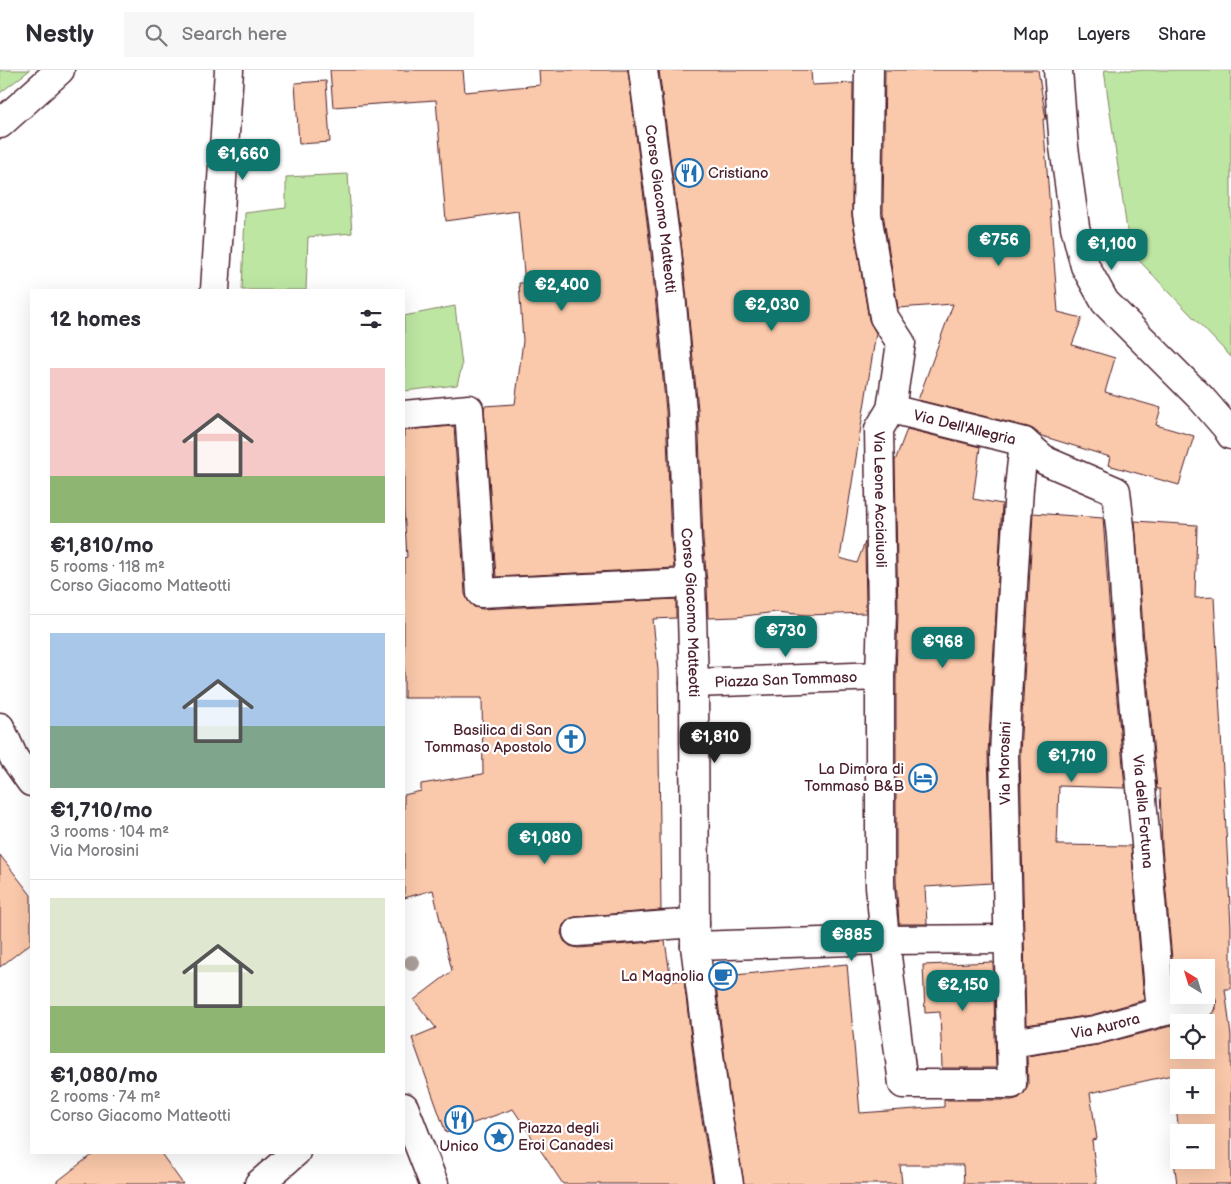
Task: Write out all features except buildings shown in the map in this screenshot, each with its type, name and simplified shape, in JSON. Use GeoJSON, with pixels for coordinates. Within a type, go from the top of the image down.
{"type":"FeatureCollection","features":[{"type":"Feature","properties":{"kind":"street"},"geometry":{"type":"LineString","coordinates":[[0,124],[60,70]]}},
{"type":"Feature","properties":{"kind":"street"},"geometry":{"type":"LineString","coordinates":[[215,289],[229,70]]}},
{"type":"Feature","properties":{"kind":"street","name":"Corso Giacomo Matteotti"},"geometry":{"type":"LineString","coordinates":[[643,70],[667,252],[682,410],[694,683],[695,935],[714,1094],[729,1184]]}},
{"type":"Feature","properties":{"kind":"street","name":"Via Leone Acciaiuoli"},"geometry":{"type":"LineString","coordinates":[[868,70],[867,214],[884,317],[902,343],[890,409],[879,429],[882,613],[880,676],[880,886],[903,1084],[1012,1084]]}},
{"type":"Feature","properties":{"kind":"street"},"geometry":{"type":"LineString","coordinates":[[1058,70],[1064,147],[1075,227],[1085,266],[1104,302],[1201,398],[1231,435]]}},
{"type":"Feature","properties":{"kind":"street"},"geometry":{"type":"LineString","coordinates":[[405,415],[469,409],[481,593],[691,583]]}},
{"type":"Feature","properties":{"kind":"street","name":"Via Dell'Allegria"},"geometry":{"type":"LineString","coordinates":[[890,409],[1024,442],[1046,461],[1116,491]]}},
{"type":"Feature","properties":{"kind":"street","name":"Via Morosini"},"geometry":{"type":"LineString","coordinates":[[1012,1084],[1004,754],[1019,488],[1024,442]]}},
{"type":"Feature","properties":{"kind":"street","name":"Via della Fortuna"},"geometry":{"type":"LineString","coordinates":[[1116,491],[1161,1012]]}},
{"type":"Feature","properties":{"kind":"street","name":"Piazza San Tommaso"},"geometry":{"type":"LineString","coordinates":[[694,683],[880,676]]}},
{"type":"Feature","properties":{"kind":"street"},"geometry":{"type":"LineString","coordinates":[[0,727],[14,758],[30,781]]}},
{"type":"Feature","properties":{"kind":"street"},"geometry":{"type":"LineString","coordinates":[[577,932],[885,940],[1009,940]]}},
{"type":"Feature","properties":{"kind":"street","name":"Via Aurora"},"geometry":{"type":"LineString","coordinates":[[1011,1043],[1095,1030],[1161,1012],[1201,1004]]}},
{"type":"Feature","properties":{"kind":"street"},"geometry":{"type":"LineString","coordinates":[[405,1110],[431,1177]]}},
{"type":"Feature","properties":{"kind":"street"},"geometry":{"type":"LineString","coordinates":[[259,1184],[294,1154]]}},
{"type":"Feature","properties":{"kind":"green space"},"geometry":{"type":"Polygon","coordinates":[[[0,70],[30,70],[0,93],[0,70]]]}},
{"type":"Feature","properties":{"kind":"green space"},"geometry":{"type":"Polygon","coordinates":[[[1104,70],[1231,70],[1231,357],[1130,251],[1104,70]]]}},
{"type":"Feature","properties":{"kind":"green space"},"geometry":{"type":"Polygon","coordinates":[[[348,174],[352,233],[308,237],[306,289],[242,289],[245,213],[286,208],[286,177],[348,174]]]}},
{"type":"Feature","properties":{"kind":"green space"},"geometry":{"type":"Polygon","coordinates":[[[455,306],[462,366],[457,385],[405,391],[405,316],[455,306]]]}},
{"type":"Feature","properties":{"kind":"place","name":"Cristiano"},"geometry":{"type":"Point","coordinates":[689,173]}},
{"type":"Feature","properties":{"kind":"place","name":"Basilica di San Tommaso Apostolo"},"geometry":{"type":"Point","coordinates":[571,739]}},
{"type":"Feature","properties":{"kind":"place","name":"La Dimora di Tommaso B&B"},"geometry":{"type":"Point","coordinates":[923,778]}},
{"type":"Feature","properties":{"kind":"place","name":"La Magnolia"},"geometry":{"type":"Point","coordinates":[723,976]}},
{"type":"Feature","properties":{"kind":"place","name":"Unico"},"geometry":{"type":"Point","coordinates":[459,1120]}},
{"type":"Feature","properties":{"kind":"place","name":"Piazza degli Eroi Canadesi"},"geometry":{"type":"Point","coordinates":[499,1137]}}]}
